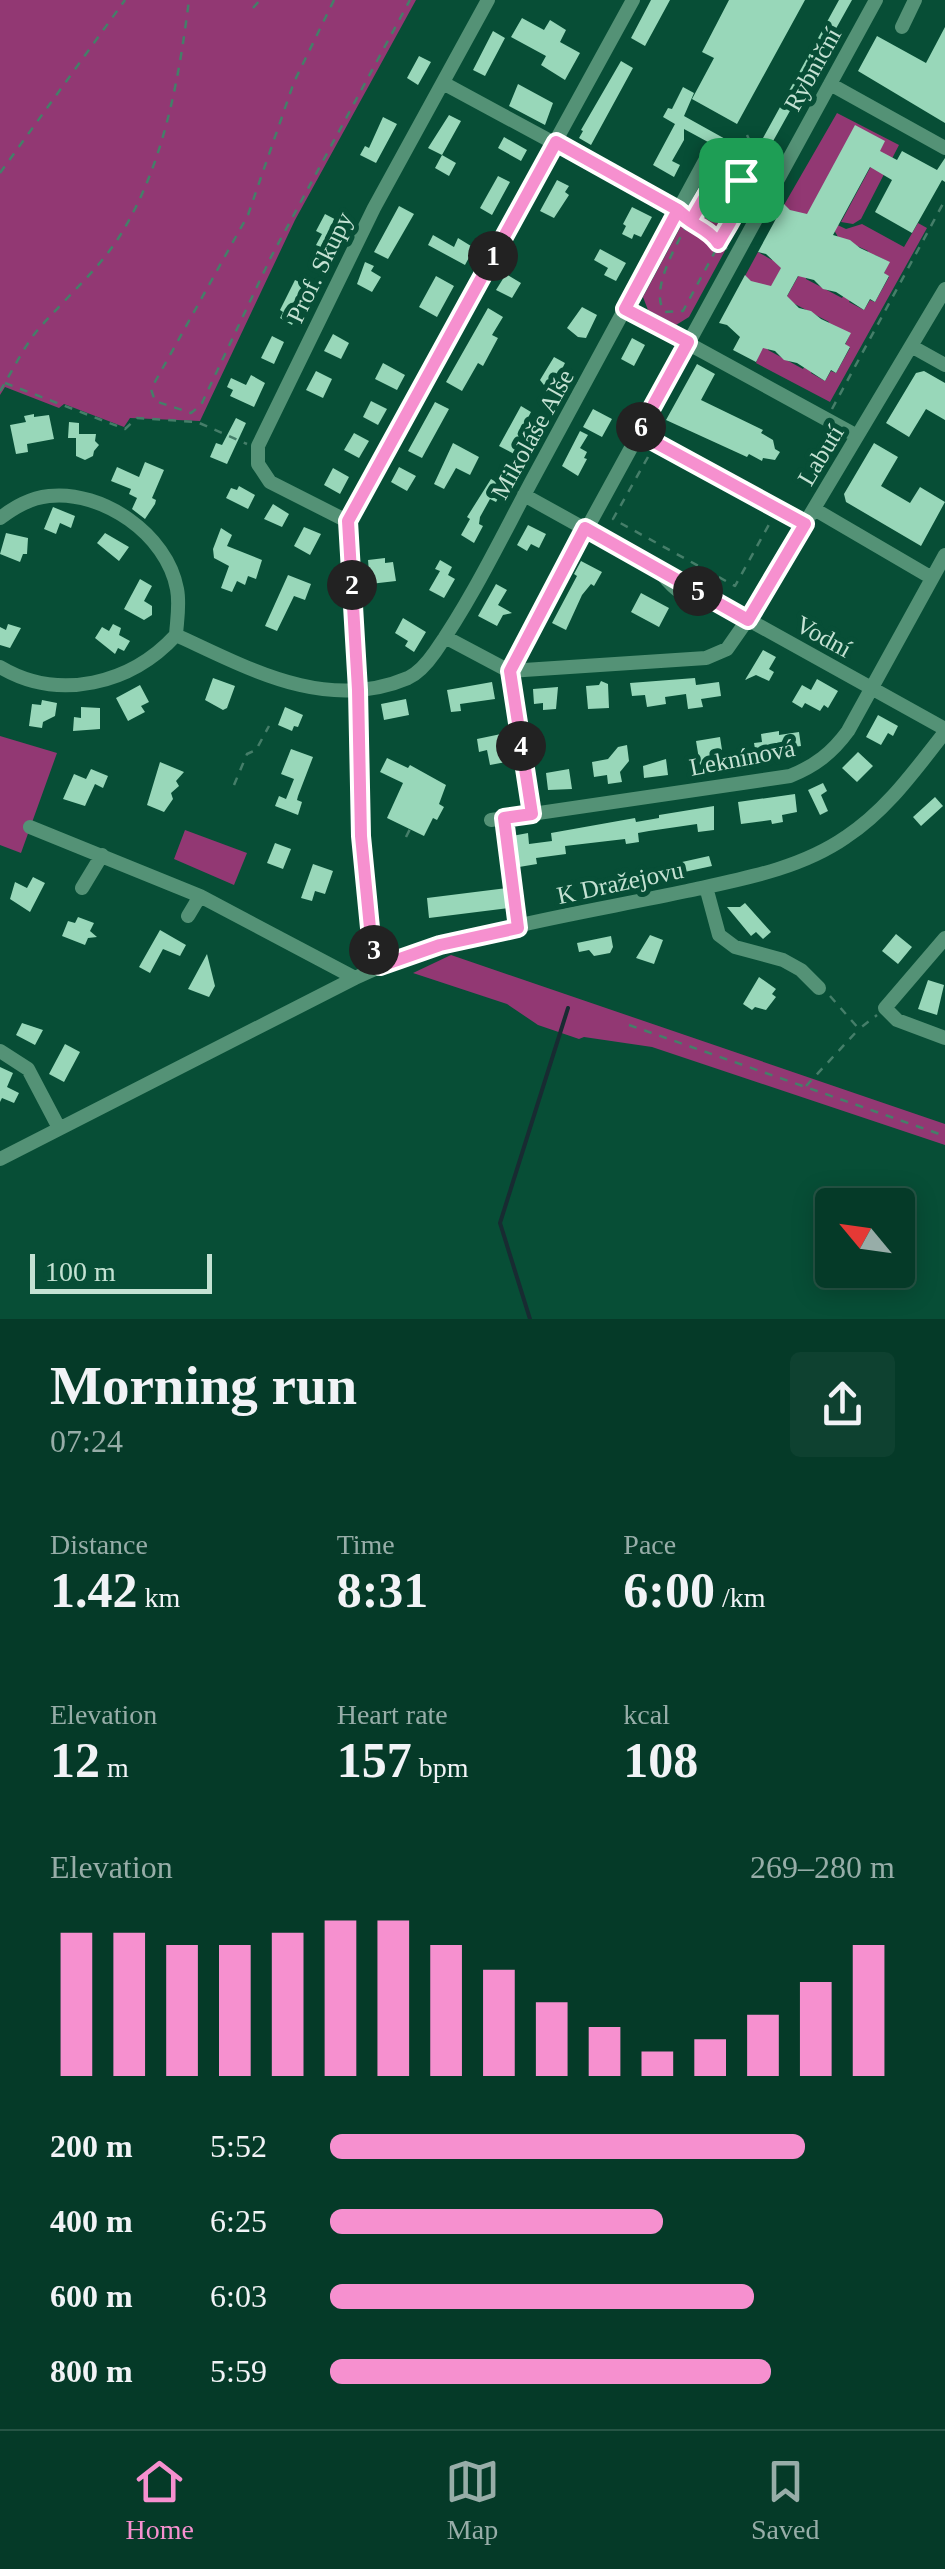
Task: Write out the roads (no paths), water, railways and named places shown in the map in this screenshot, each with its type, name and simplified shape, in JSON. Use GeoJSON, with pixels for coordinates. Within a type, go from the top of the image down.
{"type":"FeatureCollection","features":[{"type":"Feature","properties":{"kind":"street","name":"Prof. Skupy"},"geometry":{"type":"LineString","coordinates":[[348,521],[270,482],[258,464],[258,449],[374,208],[488,0]]}},
{"type":"Feature","properties":{"kind":"street"},"geometry":{"type":"LineString","coordinates":[[380,966],[370,928],[361,836],[358,690],[348,521],[633,0]]}},
{"type":"Feature","properties":{"kind":"street","name":"Rybniční"},"geometry":{"type":"LineString","coordinates":[[510,671],[876,0]]}},
{"type":"Feature","properties":{"kind":"street"},"geometry":{"type":"LineString","coordinates":[[902,27],[915,0]]}},
{"type":"Feature","properties":{"kind":"street"},"geometry":{"type":"LineString","coordinates":[[443,83],[678,210]]}},
{"type":"Feature","properties":{"kind":"street"},"geometry":{"type":"LineString","coordinates":[[830,84],[945,148]]}},
{"type":"Feature","properties":{"kind":"street","name":"Mikoláše Alše"},"geometry":{"type":"LineString","coordinates":[[176,635],[275,681],[309,688],[358,690],[413,675],[428,662],[524,495],[707,157]]}},
{"type":"Feature","properties":{"kind":"street","name":"Labutí"},"geometry":{"type":"LineString","coordinates":[[510,671],[706,658],[727,649],[945,289]]}},
{"type":"Feature","properties":{"kind":"street"},"geometry":{"type":"LineString","coordinates":[[625,309],[858,436]]}},
{"type":"Feature","properties":{"kind":"street"},"geometry":{"type":"LineString","coordinates":[[911,346],[945,366]]}},
{"type":"Feature","properties":{"kind":"street"},"geometry":{"type":"LineString","coordinates":[[638,433],[805,524]]}},
{"type":"Feature","properties":{"kind":"street"},"geometry":{"type":"LineString","coordinates":[[524,495],[585,528]]}},
{"type":"Feature","properties":{"kind":"street"},"geometry":{"type":"LineString","coordinates":[[0,518],[28,501],[48,496],[96,501],[130,520],[158,548],[177,586],[176,635],[143,665],[117,678],[84,684],[49,684],[15,676],[0,666]]}},
{"type":"Feature","properties":{"kind":"street"},"geometry":{"type":"LineString","coordinates":[[814,509],[932,578]]}},
{"type":"Feature","properties":{"kind":"street","name":"Vodní"},"geometry":{"type":"LineString","coordinates":[[585,528],[661,571],[674,590],[694,601],[719,603],[945,730]]}},
{"type":"Feature","properties":{"kind":"street","name":"Leknínová"},"geometry":{"type":"LineString","coordinates":[[497,819],[790,776],[805,770],[836,748],[945,555]]}},
{"type":"Feature","properties":{"kind":"street"},"geometry":{"type":"LineString","coordinates":[[445,637],[510,671],[532,814]]}},
{"type":"Feature","properties":{"kind":"street","name":"K Dražejovu"},"geometry":{"type":"LineString","coordinates":[[0,1158],[380,966],[440,945],[784,868],[816,856],[846,838],[896,795],[945,730]]}},
{"type":"Feature","properties":{"kind":"street"},"geometry":{"type":"LineString","coordinates":[[30,828],[200,896],[355,978]]}},
{"type":"Feature","properties":{"kind":"street"},"geometry":{"type":"LineString","coordinates":[[82,888],[102,856]]}},
{"type":"Feature","properties":{"kind":"street"},"geometry":{"type":"LineString","coordinates":[[706,886],[719,935],[734,947],[792,965],[819,988]]}},
{"type":"Feature","properties":{"kind":"street"},"geometry":{"type":"LineString","coordinates":[[188,916],[200,896]]}},
{"type":"Feature","properties":{"kind":"street"},"geometry":{"type":"LineString","coordinates":[[945,938],[886,1008],[896,1020],[945,1038]]}},
{"type":"Feature","properties":{"kind":"street"},"geometry":{"type":"LineString","coordinates":[[0,1051],[28,1069],[59,1128]]}},
{"type":"Feature","properties":{"kind":"waterway"},"geometry":{"type":"LineString","coordinates":[[530,1319],[500,1223],[568,1008]]}}]}
